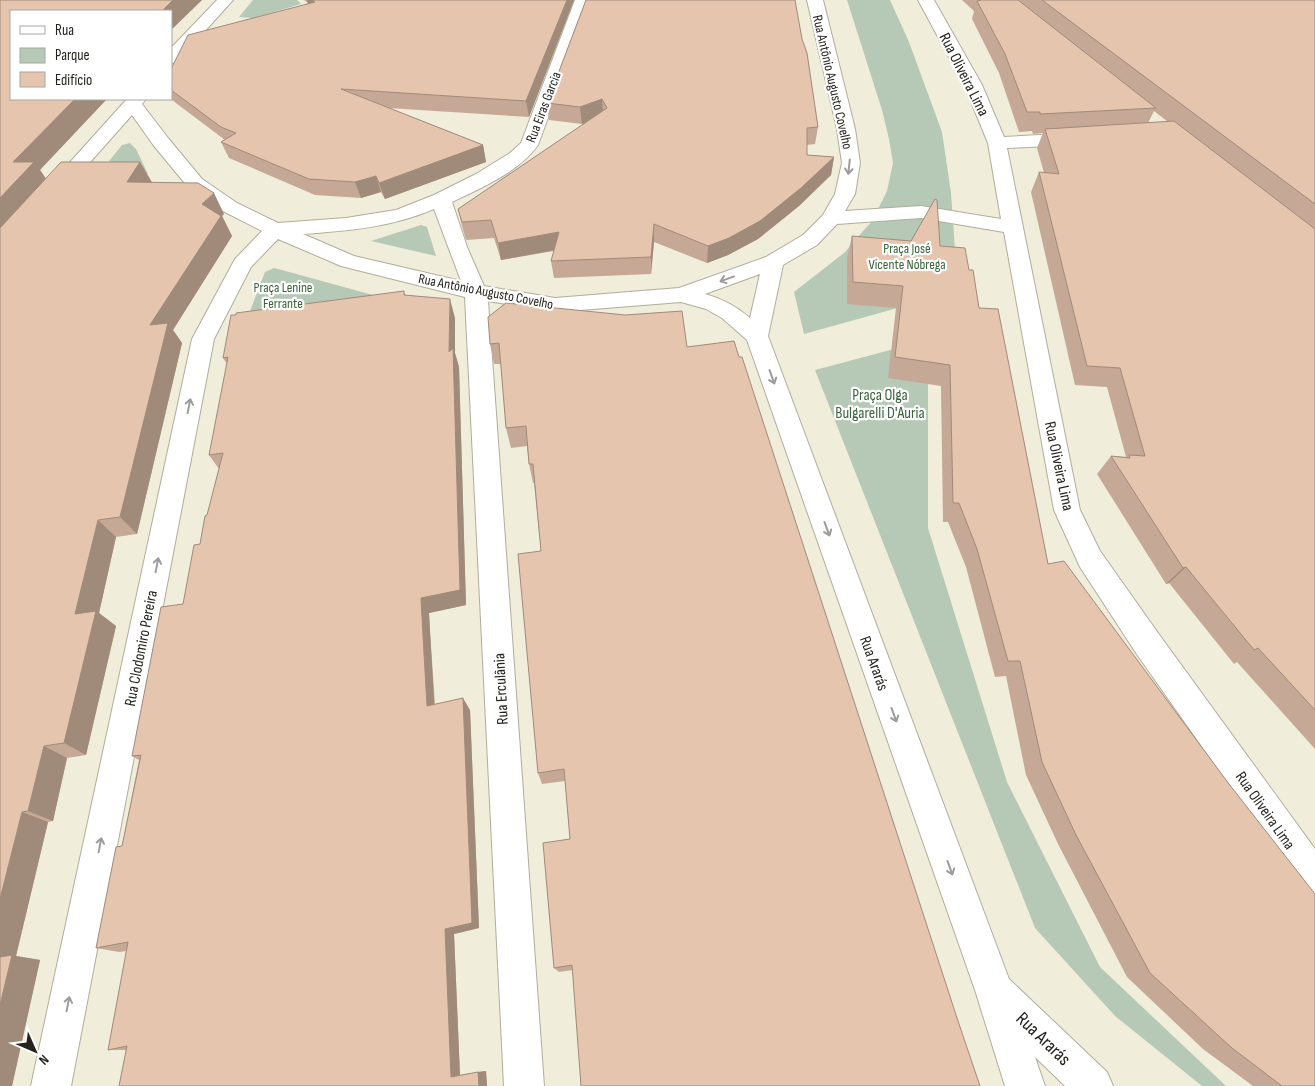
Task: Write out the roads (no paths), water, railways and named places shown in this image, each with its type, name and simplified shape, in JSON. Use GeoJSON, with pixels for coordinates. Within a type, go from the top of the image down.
{"type":"FeatureCollection","features":[{"type":"Feature","properties":{"kind":"street"},"geometry":{"type":"LineString","coordinates":[[172,57],[225,0]]}},
{"type":"Feature","properties":{"kind":"street","name":"Rua Eiras Garcia"},"geometry":{"type":"LineString","coordinates":[[275,230],[338,225],[390,218],[441,199],[494,172],[527,148],[533,137],[583,0]]}},
{"type":"Feature","properties":{"kind":"street","name":"Rua Antônio Augusto Covelho"},"geometry":{"type":"LineString","coordinates":[[135,101],[161,142],[196,183],[230,207],[275,230],[348,260],[476,292],[555,305],[681,295],[773,262],[810,240],[831,218],[845,194],[851,163],[846,129],[815,0]]}},
{"type":"Feature","properties":{"kind":"street","name":"Rua Oliveira Lima"},"geometry":{"type":"LineString","coordinates":[[926,0],[973,85],[997,143],[1067,510],[1090,559],[1146,643],[1315,878]]}},
{"type":"Feature","properties":{"kind":"street"},"geometry":{"type":"LineString","coordinates":[[185,44],[214,36]]}},
{"type":"Feature","properties":{"kind":"street"},"geometry":{"type":"LineString","coordinates":[[40,206],[135,101]]}},
{"type":"Feature","properties":{"kind":"street"},"geometry":{"type":"LineString","coordinates":[[997,143],[1092,138]]}},
{"type":"Feature","properties":{"kind":"street"},"geometry":{"type":"LineString","coordinates":[[441,199],[476,292]]}},
{"type":"Feature","properties":{"kind":"street"},"geometry":{"type":"LineString","coordinates":[[831,218],[921,212],[1013,227]]}},
{"type":"Feature","properties":{"kind":"street","name":"Rua Clodomiro Pereira"},"geometry":{"type":"LineString","coordinates":[[51,1086],[203,339],[242,264],[275,230]]}},
{"type":"Feature","properties":{"kind":"street"},"geometry":{"type":"LineString","coordinates":[[757,336],[773,262]]}},
{"type":"Feature","properties":{"kind":"street","name":"Rua Erculânia"},"geometry":{"type":"LineString","coordinates":[[476,292],[524,1086]]}},
{"type":"Feature","properties":{"kind":"street","name":"Rua Ararás"},"geometry":{"type":"LineString","coordinates":[[681,295],[714,304],[730,313],[757,336],[994,990],[1025,1086]]}},
{"type":"Feature","properties":{"kind":"street","name":"Rua Ararás"},"geometry":{"type":"LineString","coordinates":[[994,990],[1093,1086]]}},
{"type":"Feature","properties":{"kind":"park label","name":"Praça José Vicente Nóbrega"},"geometry":{"type":"Point","coordinates":[907,256]}},
{"type":"Feature","properties":{"kind":"park label","name":"Praça Lenine Ferrante"},"geometry":{"type":"Point","coordinates":[283,296]}},
{"type":"Feature","properties":{"kind":"park label","name":"Praça Olga Bulgarelli D'Auria"},"geometry":{"type":"Point","coordinates":[880,403]}}]}
